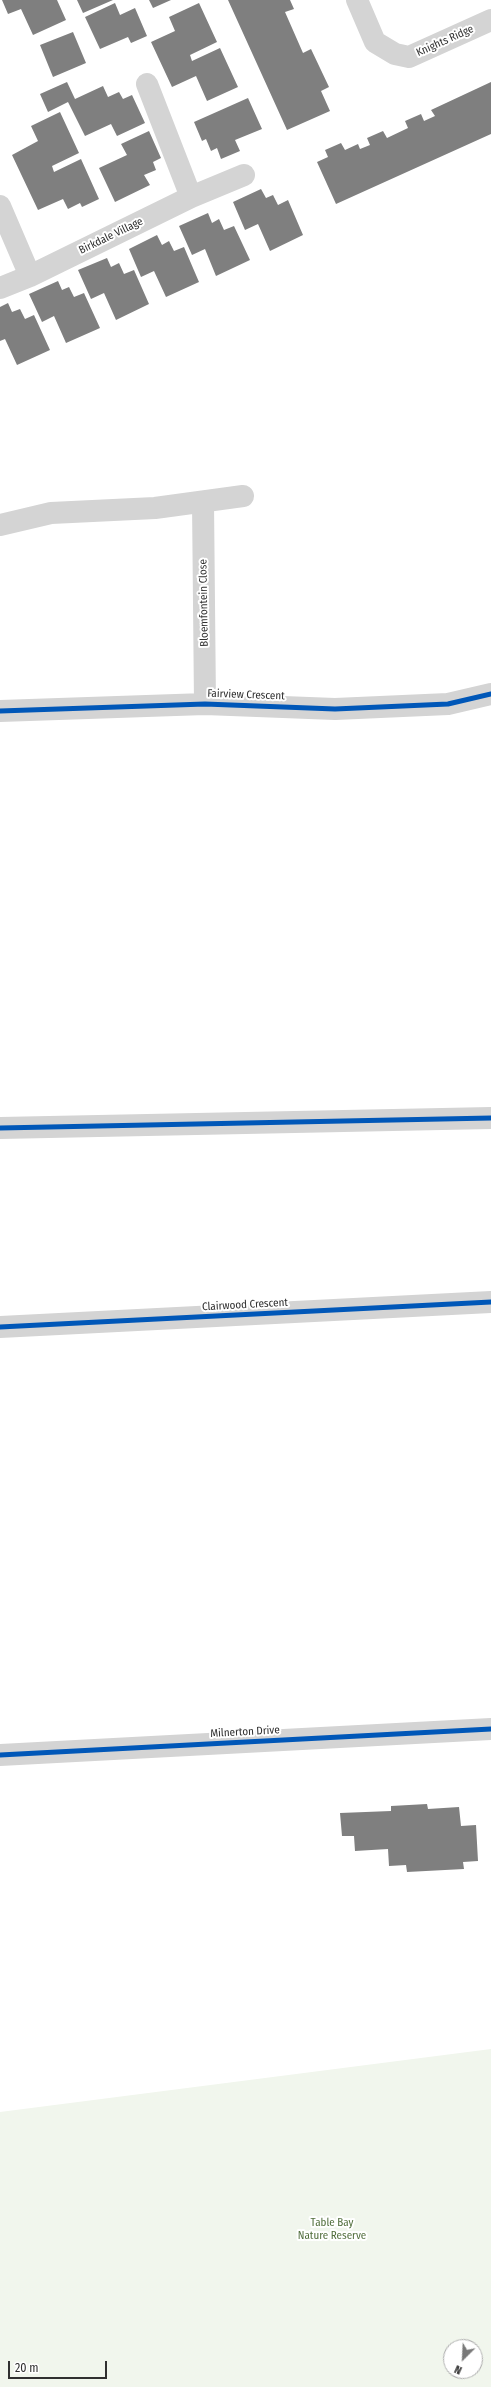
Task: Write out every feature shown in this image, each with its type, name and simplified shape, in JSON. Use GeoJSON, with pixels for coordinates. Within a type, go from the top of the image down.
{"type":"FeatureCollection","features":[{"type":"Feature","properties":{"kind":"street","name":"Knights Ridge"},"geometry":{"type":"LineString","coordinates":[[357,0],[375,42],[395,54],[409,56],[491,20]]}},
{"type":"Feature","properties":{"kind":"street"},"geometry":{"type":"LineString","coordinates":[[147,84],[191,197]]}},
{"type":"Feature","properties":{"kind":"street","name":"Birkdale Village"},"geometry":{"type":"LineString","coordinates":[[0,288],[30,276],[191,197],[244,175]]}},
{"type":"Feature","properties":{"kind":"street"},"geometry":{"type":"LineString","coordinates":[[0,206],[30,276]]}},
{"type":"Feature","properties":{"kind":"street"},"geometry":{"type":"LineString","coordinates":[[0,525],[51,513],[155,508],[243,496]]}},
{"type":"Feature","properties":{"kind":"street","name":"Bloemfontein Close"},"geometry":{"type":"LineString","coordinates":[[203,502],[205,704]]}},
{"type":"Feature","properties":{"kind":"street","name":"Fairview Crescent"},"geometry":{"type":"LineString","coordinates":[[0,710],[205,704],[335,709],[448,704],[491,694]]}},
{"type":"Feature","properties":{"kind":"street"},"geometry":{"type":"LineString","coordinates":[[0,1128],[491,1118]]}},
{"type":"Feature","properties":{"kind":"street","name":"Clairwood Crescent"},"geometry":{"type":"LineString","coordinates":[[0,1327],[491,1302]]}},
{"type":"Feature","properties":{"kind":"street","name":"Milnerton Drive"},"geometry":{"type":"LineString","coordinates":[[0,1755],[491,1729]]}},
{"type":"Feature","properties":{"kind":"green space","name":"Table Bay Nature Reserve"},"geometry":{"type":"Polygon","coordinates":[[[491,2049],[491,2387],[0,2387],[0,2112],[491,2049]]]}},
{"type":"Feature","properties":{"kind":"building"},"geometry":{"type":"Polygon","coordinates":[[[2,0],[57,0],[66,20],[33,35],[21,9],[8,14],[2,0]]]}},
{"type":"Feature","properties":{"kind":"building"},"geometry":{"type":"Polygon","coordinates":[[[77,0],[113,0],[83,13],[77,0]]]}},
{"type":"Feature","properties":{"kind":"building"},"geometry":{"type":"Polygon","coordinates":[[[149,0],[171,0],[153,8],[149,0]]]}},
{"type":"Feature","properties":{"kind":"building"},"geometry":{"type":"Polygon","coordinates":[[[228,0],[290,0],[294,9],[285,12],[303,53],[311,49],[329,87],[321,91],[330,111],[287,130],[228,0]]]}},
{"type":"Feature","properties":{"kind":"building"},"geometry":{"type":"Polygon","coordinates":[[[115,3],[120,15],[135,8],[147,36],[131,43],[128,37],[100,49],[85,17],[115,3]]]}},
{"type":"Feature","properties":{"kind":"building"},"geometry":{"type":"Polygon","coordinates":[[[199,3],[217,42],[190,55],[192,61],[220,48],[238,87],[207,101],[196,76],[172,87],[151,42],[175,31],[169,17],[199,3]]]}},
{"type":"Feature","properties":{"kind":"building"},"geometry":{"type":"Polygon","coordinates":[[[73,32],[86,63],[53,77],[40,45],[73,32]]]}},
{"type":"Feature","properties":{"kind":"building"},"geometry":{"type":"Polygon","coordinates":[[[67,82],[75,99],[103,86],[108,97],[119,92],[123,99],[132,95],[145,123],[117,136],[111,124],[85,136],[68,102],[48,112],[40,94],[67,82]]]}},
{"type":"Feature","properties":{"kind":"building"},"geometry":{"type":"Polygon","coordinates":[[[491,82],[491,134],[336,204],[317,162],[328,157],[325,150],[341,143],[345,150],[358,144],[360,149],[370,145],[367,138],[383,131],[387,138],[408,128],[405,121],[421,114],[424,121],[435,116],[431,110],[491,82]]]}},
{"type":"Feature","properties":{"kind":"building"},"geometry":{"type":"Polygon","coordinates":[[[248,98],[262,129],[235,140],[240,151],[221,159],[217,148],[211,151],[206,139],[202,141],[194,122],[248,98]]]}},
{"type":"Feature","properties":{"kind":"building"},"geometry":{"type":"Polygon","coordinates":[[[60,112],[79,153],[52,166],[54,172],[81,159],[99,199],[82,207],[80,203],[68,209],[63,199],[38,210],[12,155],[38,141],[31,126],[60,112]]]}},
{"type":"Feature","properties":{"kind":"building"},"geometry":{"type":"Polygon","coordinates":[[[149,131],[161,158],[153,162],[156,170],[144,175],[150,185],[115,202],[99,168],[127,155],[121,144],[149,131]]]}},
{"type":"Feature","properties":{"kind":"building"},"geometry":{"type":"Polygon","coordinates":[[[261,189],[266,198],[273,195],[278,205],[288,200],[303,235],[270,251],[258,224],[245,230],[233,202],[261,189]]]}},
{"type":"Feature","properties":{"kind":"building"},"geometry":{"type":"Polygon","coordinates":[[[208,213],[212,223],[219,219],[224,230],[234,226],[250,260],[216,276],[205,249],[192,255],[179,226],[208,213]]]}},
{"type":"Feature","properties":{"kind":"building"},"geometry":{"type":"Polygon","coordinates":[[[157,235],[162,245],[169,241],[174,251],[184,247],[199,282],[166,297],[154,271],[141,277],[129,249],[157,235]]]}},
{"type":"Feature","properties":{"kind":"building"},"geometry":{"type":"Polygon","coordinates":[[[107,258],[111,267],[119,263],[124,274],[134,270],[149,304],[116,320],[104,293],[91,299],[78,270],[107,258]]]}},
{"type":"Feature","properties":{"kind":"building"},"geometry":{"type":"Polygon","coordinates":[[[58,281],[62,290],[69,287],[74,297],[84,293],[100,328],[66,343],[54,316],[42,322],[29,294],[58,281]]]}},
{"type":"Feature","properties":{"kind":"building"},"geometry":{"type":"Polygon","coordinates":[[[8,303],[12,312],[20,309],[25,319],[34,315],[50,350],[17,365],[5,339],[0,341],[0,307],[8,303]]]}},
{"type":"Feature","properties":{"kind":"building"},"geometry":{"type":"Polygon","coordinates":[[[427,1804],[428,1809],[459,1807],[461,1826],[476,1825],[478,1861],[463,1862],[464,1869],[407,1872],[406,1865],[389,1866],[388,1849],[355,1851],[354,1836],[342,1836],[340,1813],[391,1811],[391,1806],[427,1804]]]}},
{"type":"Feature","properties":{"kind":"cycle path"},"geometry":{"type":"LineString","coordinates":[[0,711],[205,704],[335,709],[448,704],[491,694]]}},
{"type":"Feature","properties":{"kind":"cycle path"},"geometry":{"type":"LineString","coordinates":[[0,1128],[491,1118]]}},
{"type":"Feature","properties":{"kind":"cycle path"},"geometry":{"type":"LineString","coordinates":[[0,1327],[491,1302]]}},
{"type":"Feature","properties":{"kind":"cycle path"},"geometry":{"type":"LineString","coordinates":[[0,1755],[491,1729]]}}]}
